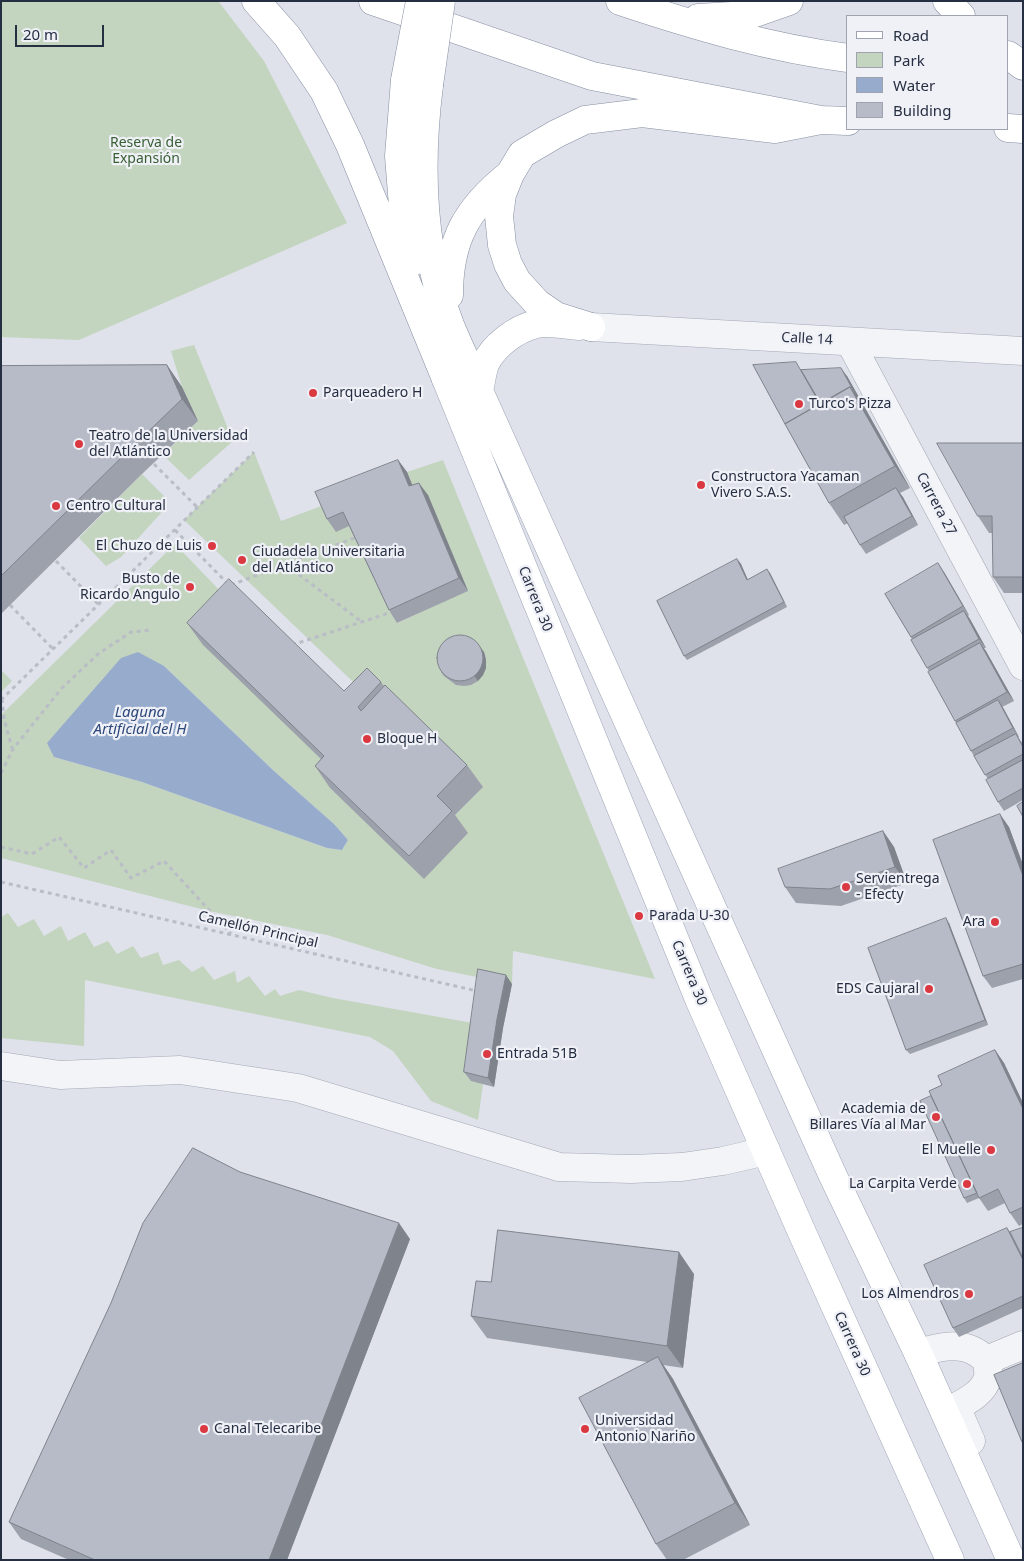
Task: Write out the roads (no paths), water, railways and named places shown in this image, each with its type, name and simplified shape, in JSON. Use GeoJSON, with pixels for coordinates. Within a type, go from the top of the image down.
{"type":"FeatureCollection","features":[{"type":"Feature","properties":{"kind":"main road"},"geometry":{"type":"LineString","coordinates":[[256,1],[287,36],[324,91],[350,145],[446,379]]}},
{"type":"Feature","properties":{"kind":"main road"},"geometry":{"type":"LineString","coordinates":[[373,1],[592,76],[821,120],[846,122]]}},
{"type":"Feature","properties":{"kind":"main road"},"geometry":{"type":"LineString","coordinates":[[420,1],[417,82],[424,125],[425,206],[438,285],[450,324],[833,1176],[918,1353],[1011,1560]]}},
{"type":"Feature","properties":{"kind":"main road"},"geometry":{"type":"LineString","coordinates":[[441,1],[417,82],[400,156],[405,231],[422,305],[446,379]]}},
{"type":"Feature","properties":{"kind":"main road"},"geometry":{"type":"LineString","coordinates":[[620,1],[674,19],[759,42],[846,58]]}},
{"type":"Feature","properties":{"kind":"main road"},"geometry":{"type":"LineString","coordinates":[[674,19],[749,15],[789,1]]}},
{"type":"Feature","properties":{"kind":"main road"},"geometry":{"type":"LineString","coordinates":[[948,1],[960,15]]}},
{"type":"Feature","properties":{"kind":"main road"},"geometry":{"type":"LineString","coordinates":[[1009,55],[1023,66]]}},
{"type":"Feature","properties":{"kind":"main road"},"geometry":{"type":"LineString","coordinates":[[1009,65],[1023,66]]}},
{"type":"Feature","properties":{"kind":"main road"},"geometry":{"type":"LineString","coordinates":[[591,327],[556,316],[537,303],[517,281],[508,264],[502,245],[499,216],[502,194],[510,174],[522,154],[585,120],[642,113],[775,130],[821,120]]}},
{"type":"Feature","properties":{"kind":"main road"},"geometry":{"type":"LineString","coordinates":[[1009,128],[1023,129]]}},
{"type":"Feature","properties":{"kind":"main road"},"geometry":{"type":"LineString","coordinates":[[450,324],[449,274],[453,250],[462,228],[474,207],[491,189],[510,174]]}},
{"type":"Feature","properties":{"kind":"main road"},"geometry":{"type":"LineString","coordinates":[[479,391],[485,365],[492,354],[500,344],[522,329],[538,323],[591,327]]}},
{"type":"Feature","properties":{"kind":"main road","name":"Carrera 30"},"geometry":{"type":"LineString","coordinates":[[446,379],[699,999],[950,1560]]}},
{"type":"Feature","properties":{"kind":"street","name":"Calle 14"},"geometry":{"type":"LineString","coordinates":[[591,327],[1023,351]]}},
{"type":"Feature","properties":{"kind":"street","name":"Carrera 27"},"geometry":{"type":"LineString","coordinates":[[850,342],[1012,628],[1023,666]]}},
{"type":"Feature","properties":{"kind":"street"},"geometry":{"type":"LineString","coordinates":[[1,1066],[60,1075],[180,1070],[298,1088],[559,1167],[632,1169],[682,1167],[723,1161],[766,1151]]}},
{"type":"Feature","properties":{"kind":"street"},"geometry":{"type":"LineString","coordinates":[[988,1360],[1023,1345]]}},
{"type":"Feature","properties":{"kind":"street"},"geometry":{"type":"LineString","coordinates":[[918,1353],[942,1347],[961,1347],[974,1350],[988,1360],[1004,1394]]}},
{"type":"Feature","properties":{"kind":"street"},"geometry":{"type":"LineString","coordinates":[[988,1360],[988,1376],[982,1388],[972,1398],[956,1407],[1023,1560]]}},
{"type":"Feature","properties":{"kind":"water","name":"Laguna Artificial del H"},"geometry":{"type":"Polygon","coordinates":[[[138,652],[164,666],[274,771],[334,824],[348,840],[342,850],[327,848],[142,782],[54,757],[47,743],[121,658],[138,652]]]}},
{"type":"Feature","properties":{"kind":"place","name":"Parqueadero H"},"geometry":{"type":"Point","coordinates":[313,393]}},
{"type":"Feature","properties":{"kind":"place","name":"Turco's Pizza"},"geometry":{"type":"Point","coordinates":[799,404]}},
{"type":"Feature","properties":{"kind":"place","name":"Teatro de la Universidad del Atlántico"},"geometry":{"type":"Point","coordinates":[79,444]}},
{"type":"Feature","properties":{"kind":"place","name":"Constructora Yacaman Vivero S.A.S."},"geometry":{"type":"Point","coordinates":[701,485]}},
{"type":"Feature","properties":{"kind":"place","name":"Centro Cultural"},"geometry":{"type":"Point","coordinates":[56,506]}},
{"type":"Feature","properties":{"kind":"place","name":"El Chuzo de Luis"},"geometry":{"type":"Point","coordinates":[212,546]}},
{"type":"Feature","properties":{"kind":"place","name":"Ciudadela Universitaria del Atlántico"},"geometry":{"type":"Point","coordinates":[242,560]}},
{"type":"Feature","properties":{"kind":"place","name":"Busto de Ricardo Angulo"},"geometry":{"type":"Point","coordinates":[190,587]}},
{"type":"Feature","properties":{"kind":"place","name":"Bloque H"},"geometry":{"type":"Point","coordinates":[367,739]}},
{"type":"Feature","properties":{"kind":"place","name":"Servientrega - Efecty"},"geometry":{"type":"Point","coordinates":[846,887]}},
{"type":"Feature","properties":{"kind":"place","name":"Parada U-30"},"geometry":{"type":"Point","coordinates":[639,916]}},
{"type":"Feature","properties":{"kind":"place","name":"Ara"},"geometry":{"type":"Point","coordinates":[995,922]}},
{"type":"Feature","properties":{"kind":"place","name":"EDS Caujaral"},"geometry":{"type":"Point","coordinates":[929,989]}},
{"type":"Feature","properties":{"kind":"place","name":"Entrada 51B"},"geometry":{"type":"Point","coordinates":[487,1054]}},
{"type":"Feature","properties":{"kind":"place","name":"Academia de Billares Vía al Mar"},"geometry":{"type":"Point","coordinates":[936,1117]}},
{"type":"Feature","properties":{"kind":"place","name":"El Muelle"},"geometry":{"type":"Point","coordinates":[991,1150]}},
{"type":"Feature","properties":{"kind":"place","name":"La Carpita Verde"},"geometry":{"type":"Point","coordinates":[967,1184]}},
{"type":"Feature","properties":{"kind":"place","name":"Los Almendros"},"geometry":{"type":"Point","coordinates":[969,1294]}},
{"type":"Feature","properties":{"kind":"place","name":"Canal Telecaribe"},"geometry":{"type":"Point","coordinates":[204,1429]}},
{"type":"Feature","properties":{"kind":"place","name":"Universidad Antonio Nariño"},"geometry":{"type":"Point","coordinates":[585,1429]}},
{"type":"Feature","properties":{"kind":"park label","name":"Reserva de Expansión"},"geometry":{"type":"Point","coordinates":[146,152]}}]}
